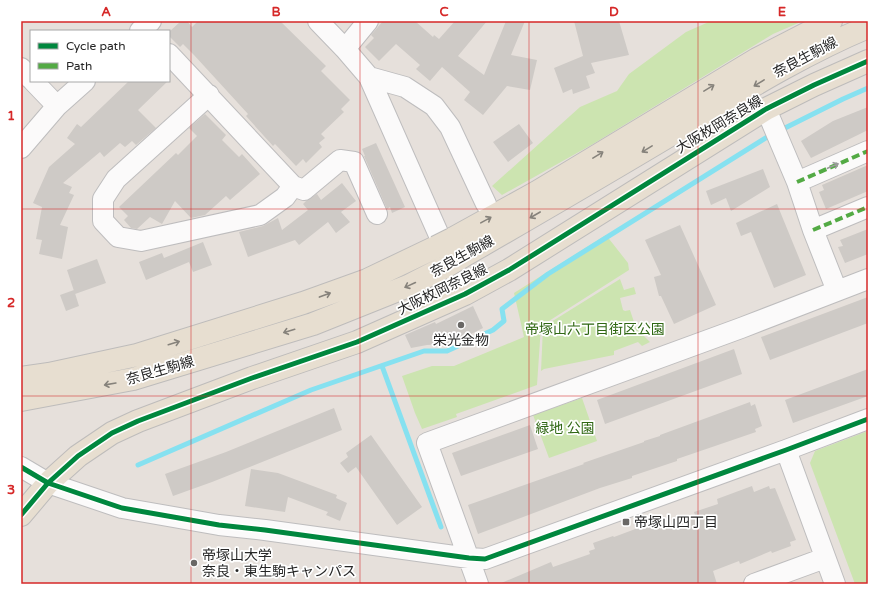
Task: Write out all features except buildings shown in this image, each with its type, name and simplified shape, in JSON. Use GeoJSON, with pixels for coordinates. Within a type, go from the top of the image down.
{"type":"FeatureCollection","features":[{"type":"Feature","properties":{"kind":"main road","name":"奈良生駒線"},"geometry":{"type":"LineString","coordinates":[[21,400],[133,380],[313,324],[408,286],[448,253],[537,192],[757,59],[831,21]]}},
{"type":"Feature","properties":{"kind":"main road","name":"奈良生駒線"},"geometry":{"type":"LineString","coordinates":[[21,378],[50,374],[137,355],[303,303],[448,253],[614,169],[773,74],[840,38],[868,27]]}},
{"type":"Feature","properties":{"kind":"main road","name":"大阪枚岡奈良線"},"geometry":{"type":"LineString","coordinates":[[21,515],[48,483],[78,456],[112,433],[138,420],[252,378],[357,342],[465,294],[515,266],[766,109],[814,85],[868,61]]}},
{"type":"Feature","properties":{"kind":"main road"},"geometry":{"type":"LineString","coordinates":[[21,366],[47,361],[137,355]]}},
{"type":"Feature","properties":{"kind":"street"},"geometry":{"type":"LineString","coordinates":[[318,21],[345,48],[369,77],[465,294]]}},
{"type":"Feature","properties":{"kind":"street"},"geometry":{"type":"LineString","coordinates":[[345,48],[368,21]]}},
{"type":"Feature","properties":{"kind":"street"},"geometry":{"type":"LineString","coordinates":[[170,55],[293,186],[304,190],[340,160],[354,162],[377,214]]}},
{"type":"Feature","properties":{"kind":"street"},"geometry":{"type":"LineString","coordinates":[[21,68],[30,78]]}},
{"type":"Feature","properties":{"kind":"street"},"geometry":{"type":"LineString","coordinates":[[369,77],[405,87],[434,106],[450,127],[486,204]]}},
{"type":"Feature","properties":{"kind":"street"},"geometry":{"type":"LineString","coordinates":[[34,82],[57,106]]}},
{"type":"Feature","properties":{"kind":"street"},"geometry":{"type":"LineString","coordinates":[[21,148],[57,106],[84,82]]}},
{"type":"Feature","properties":{"kind":"street"},"geometry":{"type":"LineString","coordinates":[[209,95],[116,179],[103,199],[103,221],[118,237],[141,240],[260,215],[285,197],[293,186]]}},
{"type":"Feature","properties":{"kind":"street"},"geometry":{"type":"LineString","coordinates":[[766,109],[797,182],[813,230],[837,291]]}},
{"type":"Feature","properties":{"kind":"street"},"geometry":{"type":"LineString","coordinates":[[797,182],[868,151]]}},
{"type":"Feature","properties":{"kind":"street"},"geometry":{"type":"LineString","coordinates":[[813,230],[868,207]]}},
{"type":"Feature","properties":{"kind":"street"},"geometry":{"type":"LineString","coordinates":[[478,584],[427,443],[741,328],[868,279]]}},
{"type":"Feature","properties":{"kind":"street"},"geometry":{"type":"LineString","coordinates":[[21,467],[48,483],[122,508],[180,519],[485,559],[868,419]]}},
{"type":"Feature","properties":{"kind":"street"},"geometry":{"type":"LineString","coordinates":[[786,450],[835,584]]}},
{"type":"Feature","properties":{"kind":"street"},"geometry":{"type":"LineString","coordinates":[[754,584],[825,558]]}},
{"type":"Feature","properties":{"kind":"green space"},"geometry":{"type":"Polygon","coordinates":[[[711,21],[803,21],[773,34],[593,144],[502,195],[492,186],[580,107],[617,91],[629,74],[686,32],[711,21]]]}},
{"type":"Feature","properties":{"kind":"green space"},"geometry":{"type":"Polygon","coordinates":[[[606,235],[628,263],[629,270],[541,326],[537,385],[456,414],[457,417],[422,429],[402,376],[432,366],[454,366],[524,337],[514,293],[606,235]]]}},
{"type":"Feature","properties":{"kind":"green space","name":"帝塚山六丁目街区公園"},"geometry":{"type":"Polygon","coordinates":[[[620,279],[624,290],[634,287],[636,294],[620,298],[623,310],[630,310],[636,328],[650,342],[642,346],[638,342],[614,351],[614,355],[544,369],[541,371],[543,327],[620,279]]]}},
{"type":"Feature","properties":{"kind":"green space","name":"緑地 公園"},"geometry":{"type":"Polygon","coordinates":[[[582,398],[597,441],[549,458],[533,415],[582,398]]]}},
{"type":"Feature","properties":{"kind":"green space"},"geometry":{"type":"Polygon","coordinates":[[[868,431],[868,584],[855,584],[810,463],[815,451],[868,431]]]}},
{"type":"Feature","properties":{"kind":"waterway"},"geometry":{"type":"LineString","coordinates":[[779,131],[868,88]]}},
{"type":"Feature","properties":{"kind":"waterway"},"geometry":{"type":"LineString","coordinates":[[138,465],[311,390],[424,351],[447,351],[493,330],[504,321],[502,309],[548,274],[772,134]]}},
{"type":"Feature","properties":{"kind":"waterway"},"geometry":{"type":"LineString","coordinates":[[382,366],[441,527]]}},
{"type":"Feature","properties":{"kind":"marked path"},"geometry":{"type":"LineString","coordinates":[[797,182],[868,151]]}},
{"type":"Feature","properties":{"kind":"marked path"},"geometry":{"type":"LineString","coordinates":[[813,230],[868,207]]}},
{"type":"Feature","properties":{"kind":"cycle path"},"geometry":{"type":"LineString","coordinates":[[21,515],[48,483],[78,456],[112,433],[138,421],[252,378],[357,342],[465,294],[509,270],[766,109],[814,85],[868,61]]}},
{"type":"Feature","properties":{"kind":"cycle path"},"geometry":{"type":"LineString","coordinates":[[21,467],[48,483],[122,508],[219,525],[485,559],[868,419]]}},
{"type":"Feature","properties":{"kind":"place","name":"栄光金物"},"geometry":{"type":"Point","coordinates":[461,325]}},
{"type":"Feature","properties":{"kind":"place","name":"帝塚山四丁目"},"geometry":{"type":"Point","coordinates":[626,522]}},
{"type":"Feature","properties":{"kind":"place","name":"帝塚山大学 奈良・東生駒キャンパス"},"geometry":{"type":"Point","coordinates":[194,563]}}]}
